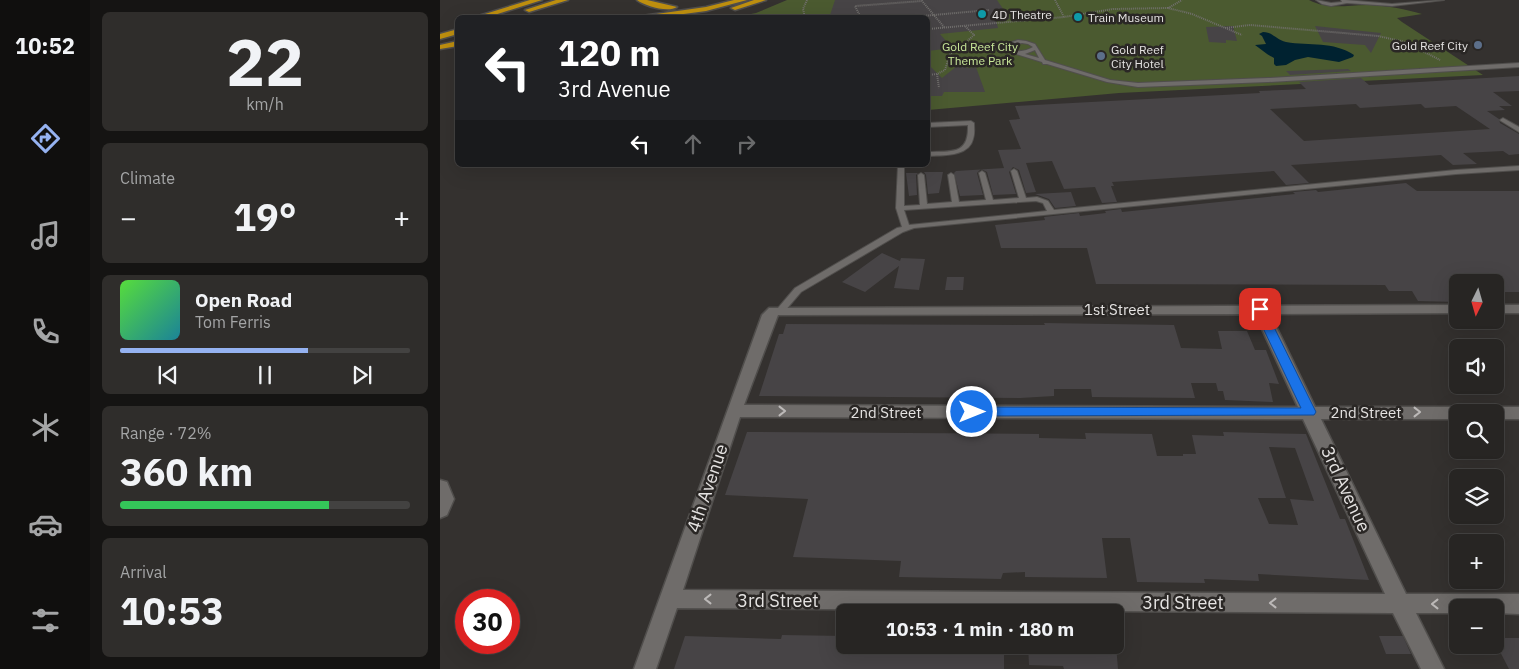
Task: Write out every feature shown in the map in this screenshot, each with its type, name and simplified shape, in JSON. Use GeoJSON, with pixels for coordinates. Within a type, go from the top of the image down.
{"type":"FeatureCollection","features":[{"type":"Feature","properties":{"kind":"highway"},"geometry":{"type":"LineString","coordinates":[[486,15],[538,0]]}},
{"type":"Feature","properties":{"kind":"highway"},"geometry":{"type":"LineString","coordinates":[[512,15],[564,0]]}},
{"type":"Feature","properties":{"kind":"highway"},"geometry":{"type":"LineString","coordinates":[[641,0],[650,4],[675,7],[729,0]]}},
{"type":"Feature","properties":{"kind":"highway"},"geometry":{"type":"LineString","coordinates":[[656,15],[706,9],[743,0]]}},
{"type":"Feature","properties":{"kind":"highway"},"geometry":{"type":"LineString","coordinates":[[684,15],[726,10],[762,0]]}},
{"type":"Feature","properties":{"kind":"highway"},"geometry":{"type":"LineString","coordinates":[[440,28],[455,23]]}},
{"type":"Feature","properties":{"kind":"highway"},"geometry":{"type":"LineString","coordinates":[[440,36],[455,32]]}},
{"type":"Feature","properties":{"kind":"highway"},"geometry":{"type":"LineString","coordinates":[[440,47],[455,44]]}},
{"type":"Feature","properties":{"kind":"street","name":"3rd Avenue"},"geometry":{"type":"LineString","coordinates":[[1260,309],[1400,604],[1433,669]]}},
{"type":"Feature","properties":{"kind":"street","name":"1st Street"},"geometry":{"type":"LineString","coordinates":[[778,310],[1449,309]]}},
{"type":"Feature","properties":{"kind":"street"},"geometry":{"type":"LineString","coordinates":[[1504,309],[1519,309]]}},
{"type":"Feature","properties":{"kind":"street","name":"4th Avenue"},"geometry":{"type":"LineString","coordinates":[[645,669],[769,315],[778,310]]}},
{"type":"Feature","properties":{"kind":"street","name":"2nd Street"},"geometry":{"type":"LineString","coordinates":[[734,411],[1449,412]]}},
{"type":"Feature","properties":{"kind":"street"},"geometry":{"type":"LineString","coordinates":[[1504,413],[1519,413]]}},
{"type":"Feature","properties":{"kind":"street"},"geometry":{"type":"LineString","coordinates":[[440,487],[445,499],[441,509]]}},
{"type":"Feature","properties":{"kind":"street","name":"3rd Street"},"geometry":{"type":"LineString","coordinates":[[668,599],[1519,604]]}},
{"type":"Feature","properties":{"kind":"lane"},"geometry":{"type":"LineString","coordinates":[[1318,0],[1340,5],[1344,1],[1392,5],[1442,0]]}},
{"type":"Feature","properties":{"kind":"lane"},"geometry":{"type":"LineString","coordinates":[[1045,63],[1033,45],[1026,42],[1006,45],[1007,50],[1045,63],[1109,81],[1138,85],[1268,80],[1519,65]]}},
{"type":"Feature","properties":{"kind":"lane"},"geometry":{"type":"LineString","coordinates":[[1015,52],[1029,51],[1035,48]]}},
{"type":"Feature","properties":{"kind":"lane"},"geometry":{"type":"LineString","coordinates":[[1503,120],[1519,130]]}},
{"type":"Feature","properties":{"kind":"lane"},"geometry":{"type":"LineString","coordinates":[[930,125],[972,123],[970,142],[965,148],[954,152],[930,154]]}},
{"type":"Feature","properties":{"kind":"lane"},"geometry":{"type":"LineString","coordinates":[[901,167],[900,208],[906,227]]}},
{"type":"Feature","properties":{"kind":"lane"},"geometry":{"type":"LineString","coordinates":[[778,310],[798,290],[906,227],[1456,172],[1519,168]]}},
{"type":"Feature","properties":{"kind":"lane"},"geometry":{"type":"LineString","coordinates":[[1014,171],[1023,200]]}},
{"type":"Feature","properties":{"kind":"lane"},"geometry":{"type":"LineString","coordinates":[[982,173],[990,202]]}},
{"type":"Feature","properties":{"kind":"lane"},"geometry":{"type":"LineString","coordinates":[[921,175],[924,206]]}},
{"type":"Feature","properties":{"kind":"lane"},"geometry":{"type":"LineString","coordinates":[[951,175],[956,204]]}},
{"type":"Feature","properties":{"kind":"lane"},"geometry":{"type":"LineString","coordinates":[[900,208],[1042,200],[1046,202],[1052,213]]}},
{"type":"Feature","properties":{"kind":"path"},"geometry":{"type":"LineString","coordinates":[[804,15],[803,9],[807,0]]}},
{"type":"Feature","properties":{"kind":"path"},"geometry":{"type":"LineString","coordinates":[[860,15],[855,6],[922,0],[944,27]]}},
{"type":"Feature","properties":{"kind":"path"},"geometry":{"type":"LineString","coordinates":[[1055,0],[1064,16]]}},
{"type":"Feature","properties":{"kind":"path"},"geometry":{"type":"LineString","coordinates":[[1168,8],[1182,0]]}},
{"type":"Feature","properties":{"kind":"path"},"geometry":{"type":"LineString","coordinates":[[930,29],[1064,16],[1114,9],[1168,8],[1192,14],[1242,35]]}},
{"type":"Feature","properties":{"kind":"path"},"geometry":{"type":"LineString","coordinates":[[930,15],[989,10]]}},
{"type":"Feature","properties":{"kind":"path"},"geometry":{"type":"LineString","coordinates":[[1222,28],[1250,25],[1295,27],[1393,38],[1416,47],[1456,69]]}},
{"type":"Feature","properties":{"kind":"path"},"geometry":{"type":"LineString","coordinates":[[930,74],[937,74],[945,70],[950,54],[968,46],[965,42],[974,35],[965,26]]}},
{"type":"Feature","properties":{"kind":"path"},"geometry":{"type":"LineString","coordinates":[[937,74],[939,88]]}},
{"type":"Feature","properties":{"kind":"green space","name":"Gold Reef City Theme Park"},"geometry":{"type":"Polygon","coordinates":[[[787,0],[1309,0],[1332,6],[1384,6],[1422,14],[1397,18],[1483,75],[1119,93],[930,110],[930,15],[746,15],[756,13],[787,0]]]}},
{"type":"Feature","properties":{"kind":"water"},"geometry":{"type":"Polygon","coordinates":[[[1263,32],[1286,42],[1330,46],[1354,55],[1339,62],[1308,57],[1295,60],[1286,65],[1276,66],[1274,58],[1255,45],[1266,44],[1259,34],[1263,32]]]}},
{"type":"Feature","properties":{"kind":"building"},"geometry":{"type":"Polygon","coordinates":[[[835,0],[997,0],[1010,19],[996,20],[998,28],[940,34],[952,48],[930,51],[930,15],[830,15],[835,0]]]}},
{"type":"Feature","properties":{"kind":"building"},"geometry":{"type":"Polygon","coordinates":[[[1233,26],[1237,41],[1226,40],[1226,43],[1209,42],[1206,27],[1233,26]]]}},
{"type":"Feature","properties":{"kind":"building"},"geometry":{"type":"Polygon","coordinates":[[[1315,26],[1381,33],[1371,53],[1365,45],[1323,42],[1315,26]]]}},
{"type":"Feature","properties":{"kind":"building"},"geometry":{"type":"Polygon","coordinates":[[[962,62],[967,68],[976,67],[985,92],[944,92],[942,96],[930,96],[930,66],[942,78],[962,62]]]}},
{"type":"Feature","properties":{"kind":"building"},"geometry":{"type":"Polygon","coordinates":[[[1348,69],[1351,71],[1290,75],[1286,71],[1348,69]]]}},
{"type":"Feature","properties":{"kind":"building"},"geometry":{"type":"Polygon","coordinates":[[[1519,76],[1519,91],[1493,92],[1512,106],[1499,106],[1505,110],[1487,111],[1499,119],[1500,123],[1519,134],[1519,154],[1509,155],[1503,151],[1463,153],[1477,164],[1453,165],[1441,155],[1291,165],[1309,183],[1286,185],[1274,171],[1112,182],[1114,186],[1111,186],[1117,202],[1102,203],[1095,187],[1064,189],[1052,161],[1026,163],[1036,192],[1026,193],[1019,170],[1013,167],[1009,172],[1016,194],[993,195],[987,172],[982,169],[1004,168],[998,150],[1021,149],[1009,120],[1020,119],[1015,106],[1260,93],[1259,91],[1306,89],[1299,82],[1361,78],[1369,85],[1519,76]],[[1356,104],[1270,109],[1304,141],[1490,129],[1456,106],[1425,108],[1421,104],[1360,108],[1356,104]]]}},
{"type":"Feature","properties":{"kind":"building"},"geometry":{"type":"Polygon","coordinates":[[[981,169],[977,173],[983,195],[960,196],[954,173],[956,171],[981,169]]]}},
{"type":"Feature","properties":{"kind":"building"},"geometry":{"type":"Polygon","coordinates":[[[924,172],[943,172],[939,193],[928,194],[924,172]]]}},
{"type":"Feature","properties":{"kind":"building"},"geometry":{"type":"Polygon","coordinates":[[[906,173],[918,173],[916,175],[917,195],[909,196],[906,173]]]}},
{"type":"Feature","properties":{"kind":"building"},"geometry":{"type":"Polygon","coordinates":[[[1406,183],[1417,191],[1519,191],[1519,292],[1504,292],[1504,274],[1449,274],[1449,302],[1418,301],[1412,291],[1389,291],[1385,285],[1096,284],[1087,248],[1001,248],[995,225],[1045,220],[1044,217],[1079,213],[1080,216],[1121,209],[1122,212],[1295,194],[1293,192],[1316,190],[1318,192],[1406,183]]]}},
{"type":"Feature","properties":{"kind":"building"},"geometry":{"type":"Polygon","coordinates":[[[1071,192],[1076,206],[1055,208],[1049,199],[1035,194],[1071,192]]]}},
{"type":"Feature","properties":{"kind":"building"},"geometry":{"type":"Polygon","coordinates":[[[882,253],[900,261],[901,258],[925,259],[919,290],[894,288],[899,266],[865,292],[842,282],[882,253]]]}},
{"type":"Feature","properties":{"kind":"building"},"geometry":{"type":"Polygon","coordinates":[[[947,277],[964,277],[963,290],[945,290],[947,277]]]}},
{"type":"Feature","properties":{"kind":"building"},"geometry":{"type":"Polygon","coordinates":[[[1044,323],[1174,325],[1181,348],[1222,349],[1218,331],[1247,331],[1255,350],[1266,350],[1279,384],[1269,383],[1273,402],[1225,400],[1223,391],[1218,391],[1216,383],[1191,383],[1195,398],[1092,397],[1091,389],[1054,389],[1054,396],[1020,398],[759,396],[779,334],[783,334],[786,324],[1045,325],[1044,323]]]}},
{"type":"Feature","properties":{"kind":"building"},"geometry":{"type":"Polygon","coordinates":[[[747,432],[1039,434],[1039,438],[1086,439],[1085,433],[1152,434],[1157,456],[1196,454],[1192,435],[1224,436],[1223,432],[1306,434],[1340,519],[1345,519],[1369,580],[1258,574],[1259,581],[1204,579],[1205,583],[1137,582],[1130,538],[1102,538],[1107,578],[1025,577],[1025,572],[1003,573],[1001,579],[899,577],[901,561],[793,557],[808,499],[725,495],[747,432]],[[1269,447],[1286,498],[1258,498],[1269,524],[1298,525],[1290,499],[1314,501],[1295,448],[1269,447]]]}},
{"type":"Feature","properties":{"kind":"building"},"geometry":{"type":"Polygon","coordinates":[[[782,635],[836,636],[836,654],[1004,654],[1004,669],[674,669],[685,636],[781,639],[782,635]]]}},
{"type":"Feature","properties":{"kind":"building"},"geometry":{"type":"Polygon","coordinates":[[[1379,636],[1403,636],[1411,654],[1386,654],[1379,636]]]}},
{"type":"Feature","properties":{"kind":"building"},"geometry":{"type":"Polygon","coordinates":[[[1504,638],[1519,638],[1519,669],[1509,669],[1501,654],[1504,654],[1504,638]]]}},
{"type":"Feature","properties":{"kind":"building"},"geometry":{"type":"Polygon","coordinates":[[[1028,654],[1117,654],[1118,669],[1064,669],[1063,666],[1029,665],[1028,654]]]}},
{"type":"Feature","properties":{"kind":"place","name":"4D Theatre"},"geometry":{"type":"Point","coordinates":[982,14]}},
{"type":"Feature","properties":{"kind":"place","name":"Train Museum"},"geometry":{"type":"Point","coordinates":[1078,17]}},
{"type":"Feature","properties":{"kind":"place","name":"Gold Reef City"},"geometry":{"type":"Point","coordinates":[1478,45]}},
{"type":"Feature","properties":{"kind":"place","name":"Gold Reef City Hotel"},"geometry":{"type":"Point","coordinates":[1101,56]}},
{"type":"Feature","properties":{"kind":"route"},"geometry":{"type":"LineString","coordinates":[[972,412],[1309,412],[1260,309]]}}]}
